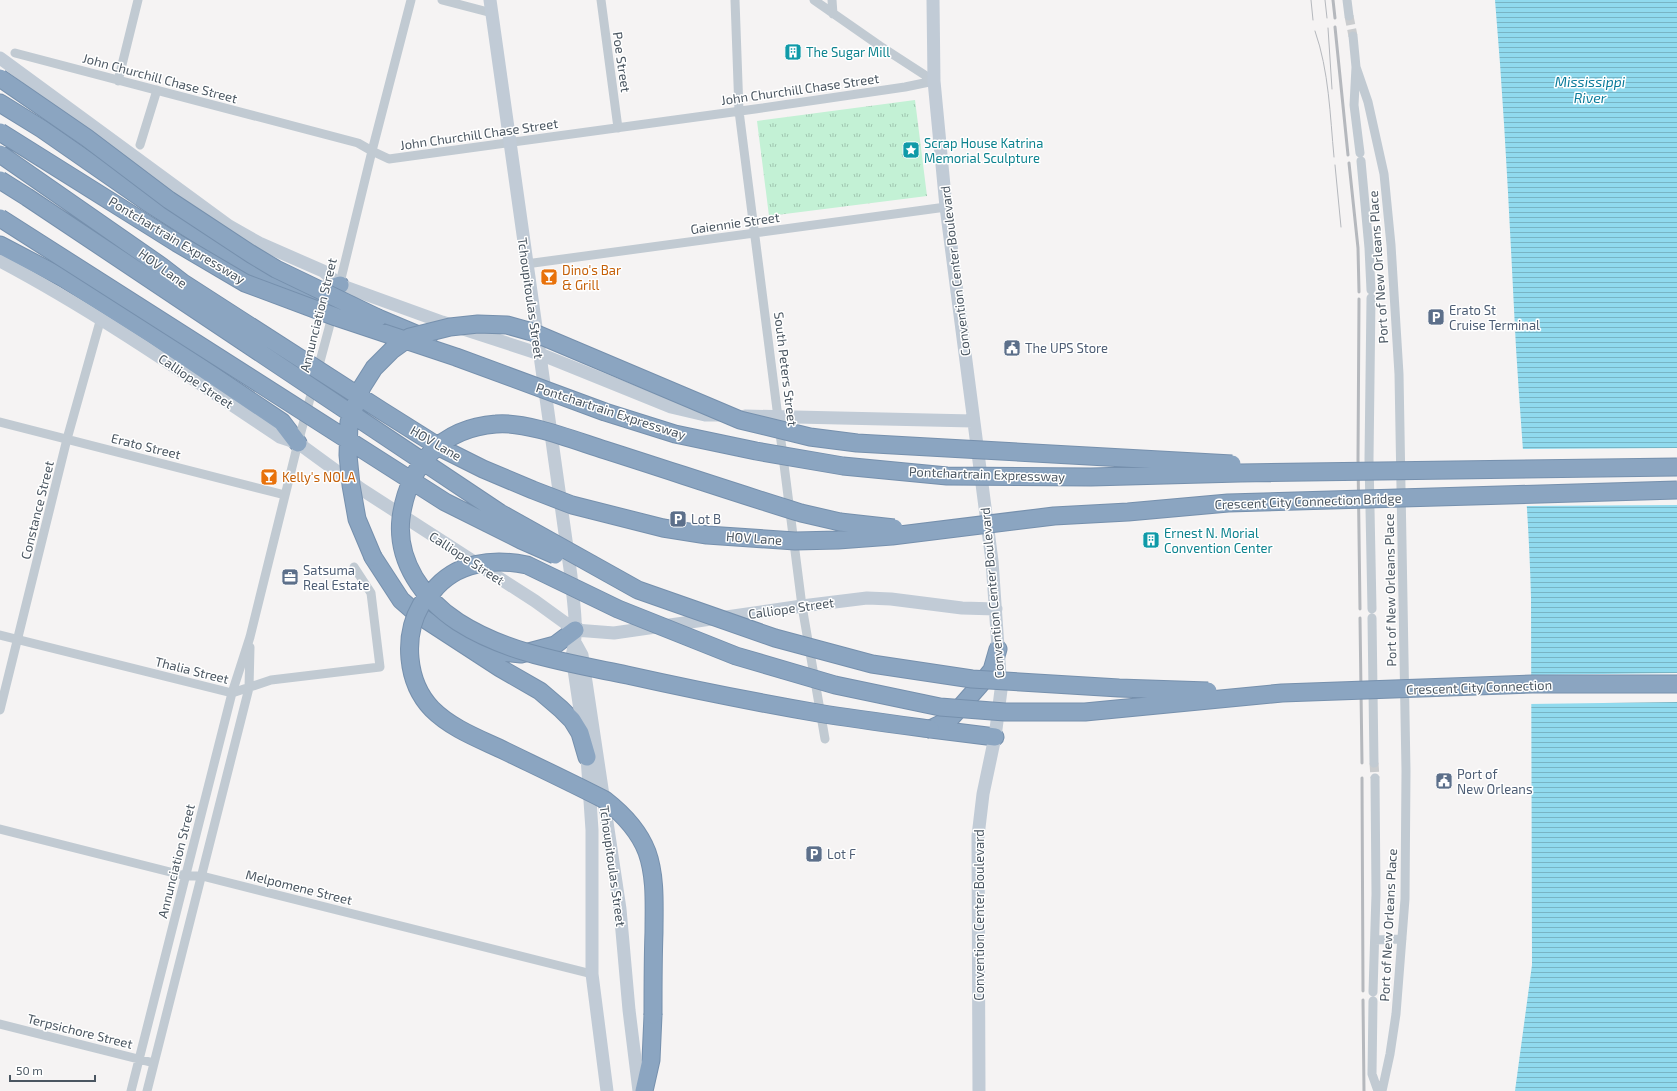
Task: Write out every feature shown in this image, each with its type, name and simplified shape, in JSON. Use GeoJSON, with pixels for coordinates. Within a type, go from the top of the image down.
{"type":"FeatureCollection","features":[{"type":"Feature","properties":{"kind":"highway"},"geometry":{"type":"LineString","coordinates":[[0,78],[87,138],[168,200],[276,270],[361,310],[424,336],[456,357]]}},
{"type":"Feature","properties":{"kind":"highway"},"geometry":{"type":"LineString","coordinates":[[0,103],[147,202],[250,268],[284,283],[317,293],[340,284]]}},
{"type":"Feature","properties":{"kind":"highway","name":"Pontchartrain Expressway"},"geometry":{"type":"LineString","coordinates":[[0,132],[177,243],[246,283],[336,317],[456,357],[605,412],[675,434],[843,466],[947,476],[1091,477],[1375,472]]}},
{"type":"Feature","properties":{"kind":"highway","name":"HOV Lane"},"geometry":{"type":"LineString","coordinates":[[0,154],[161,266],[183,283],[382,411],[441,448],[483,469],[532,490],[572,504],[663,528],[753,539],[795,541],[838,540],[892,536],[940,530]]}},
{"type":"Feature","properties":{"kind":"highway"},"geometry":{"type":"LineString","coordinates":[[0,180],[500,513],[638,590]]}},
{"type":"Feature","properties":{"kind":"highway"},"geometry":{"type":"LineString","coordinates":[[0,218],[445,502],[521,540],[638,590],[775,638],[872,664],[972,679],[1038,684],[1127,689],[1282,693]]}},
{"type":"Feature","properties":{"kind":"highway"},"geometry":{"type":"LineString","coordinates":[[0,245],[64,278],[150,333],[282,422],[298,443]]}},
{"type":"Feature","properties":{"kind":"highway"},"geometry":{"type":"LineString","coordinates":[[587,757],[580,733],[572,720],[561,709],[540,691],[500,668],[417,614],[401,600],[373,557],[357,519],[351,485],[348,455],[349,422],[362,388],[374,368],[392,350],[410,337],[450,327],[478,324],[507,325],[532,332],[740,420],[810,437],[857,443],[1375,472],[1677,467]]}},
{"type":"Feature","properties":{"kind":"highway"},"geometry":{"type":"LineString","coordinates":[[940,530],[885,528],[840,522],[801,513],[563,437],[515,424],[495,424],[474,428],[444,442],[429,453],[409,484],[404,501],[401,524],[403,547],[408,565],[414,579],[424,593],[440,608],[458,621],[477,633],[506,646],[538,655],[669,684],[818,713],[995,737]]}},
{"type":"Feature","properties":{"kind":"highway","name":"Crescent City Connection Bridge"},"geometry":{"type":"LineString","coordinates":[[940,530],[1054,516],[1128,512],[1228,503],[1677,490]]}},
{"type":"Feature","properties":{"kind":"highway"},"geometry":{"type":"LineString","coordinates":[[644,1091],[651,1060],[654,910],[651,868],[641,840],[619,811],[606,800],[457,728],[432,708],[423,697],[410,666],[409,649],[414,621],[421,604],[435,587],[447,577],[460,570],[477,564],[510,562],[527,565],[618,609],[736,656],[835,685],[940,707],[1006,712],[1085,712],[1282,693]]}},
{"type":"Feature","properties":{"kind":"highway"},"geometry":{"type":"LineString","coordinates":[[460,642],[491,651],[521,654],[555,645],[575,637]]}},
{"type":"Feature","properties":{"kind":"highway"},"geometry":{"type":"LineString","coordinates":[[930,729],[949,720],[979,686],[992,670],[998,649]]}},
{"type":"Feature","properties":{"kind":"highway","name":"Crescent City Connection"},"geometry":{"type":"LineString","coordinates":[[1282,693],[1532,684],[1677,684]]}},
{"type":"Feature","properties":{"kind":"street"},"geometry":{"type":"LineString","coordinates":[[118,81],[138,0]]}},
{"type":"Feature","properties":{"kind":"street","name":"Annunciation Street"},"geometry":{"type":"LineString","coordinates":[[130,1091],[232,693],[250,637],[411,0]]}},
{"type":"Feature","properties":{"kind":"street"},"geometry":{"type":"LineString","coordinates":[[442,0],[491,6]]}},
{"type":"Feature","properties":{"kind":"street","name":"Poe Street"},"geometry":{"type":"LineString","coordinates":[[601,0],[618,128]]}},
{"type":"Feature","properties":{"kind":"street","name":"South Peters Street"},"geometry":{"type":"LineString","coordinates":[[735,0],[739,111],[756,233],[802,606],[825,739]]}},
{"type":"Feature","properties":{"kind":"street"},"geometry":{"type":"LineString","coordinates":[[814,0],[934,81]]}},
{"type":"Feature","properties":{"kind":"street"},"geometry":{"type":"LineString","coordinates":[[832,0],[833,14]]}},
{"type":"Feature","properties":{"kind":"street","name":"Convention Center Boulevard"},"geometry":{"type":"LineString","coordinates":[[934,0],[934,81],[946,207],[992,561],[1001,690],[995,737],[983,794],[978,836],[979,1091]]}},
{"type":"Feature","properties":{"kind":"street"},"geometry":{"type":"LineString","coordinates":[[1347,0],[1350,16]]}},
{"type":"Feature","properties":{"kind":"street","name":"Tchoupitoulas Street"},"geometry":{"type":"LineString","coordinates":[[491,6],[509,143],[571,576],[575,637],[572,656],[587,757],[592,830],[592,974],[607,1091]]}},
{"type":"Feature","properties":{"kind":"street","name":"Port of New Orleans Place"},"geometry":{"type":"LineString","coordinates":[[1353,36],[1356,66],[1354,104],[1369,248],[1371,294],[1369,466],[1372,609]]}},
{"type":"Feature","properties":{"kind":"street","name":"John Churchill Chase Street"},"geometry":{"type":"LineString","coordinates":[[15,53],[358,143],[372,152],[390,159],[739,111],[905,87],[934,81]]}},
{"type":"Feature","properties":{"kind":"street"},"geometry":{"type":"LineString","coordinates":[[0,58],[229,226],[259,243],[323,271],[340,284],[442,322],[540,354],[671,407],[705,415],[973,421]]}},
{"type":"Feature","properties":{"kind":"street","name":"Port of New Orleans Place"},"geometry":{"type":"LineString","coordinates":[[1356,66],[1368,102],[1384,174],[1391,245],[1399,374],[1406,771],[1405,899],[1396,1014],[1390,1054],[1382,1091]]}},
{"type":"Feature","properties":{"kind":"street"},"geometry":{"type":"LineString","coordinates":[[140,145],[157,90]]}},
{"type":"Feature","properties":{"kind":"street","name":"Gaiennie Street"},"geometry":{"type":"LineString","coordinates":[[526,264],[946,207]]}},
{"type":"Feature","properties":{"kind":"street","name":"Calliope Street"},"geometry":{"type":"LineString","coordinates":[[0,261],[48,286],[101,318],[280,437],[298,443],[361,489],[536,602],[575,637],[867,598],[891,599],[962,608],[996,609]]}},
{"type":"Feature","properties":{"kind":"street","name":"Constance Street"},"geometry":{"type":"LineString","coordinates":[[0,710],[67,439],[101,318]]}},
{"type":"Feature","properties":{"kind":"street","name":"Erato Street"},"geometry":{"type":"LineString","coordinates":[[0,422],[285,495]]}},
{"type":"Feature","properties":{"kind":"street","name":"Thalia Street"},"geometry":{"type":"LineString","coordinates":[[0,635],[232,693],[271,680],[380,667],[371,593],[354,567]]}},
{"type":"Feature","properties":{"kind":"street","name":"Port of New Orleans Place"},"geometry":{"type":"LineString","coordinates":[[1372,618],[1374,763]]}},
{"type":"Feature","properties":{"kind":"street","name":"Annunciation Street"},"geometry":{"type":"LineString","coordinates":[[147,1091],[249,688],[250,637]]}},
{"type":"Feature","properties":{"kind":"street","name":"Tchoupitoulas Street"},"geometry":{"type":"LineString","coordinates":[[575,637],[582,655],[619,901],[629,1010],[639,1091]]}},
{"type":"Feature","properties":{"kind":"street","name":"Port of New Orleans Place"},"geometry":{"type":"LineString","coordinates":[[1375,778],[1376,894],[1372,1074],[1378,1091]]}},
{"type":"Feature","properties":{"kind":"street","name":"Melpomene Street"},"geometry":{"type":"LineString","coordinates":[[0,829],[186,876],[202,876],[546,964],[592,974]]}},
{"type":"Feature","properties":{"kind":"street"},"geometry":{"type":"LineString","coordinates":[[1375,940],[1402,939]]}},
{"type":"Feature","properties":{"kind":"street","name":"Terpsichore Street"},"geometry":{"type":"LineString","coordinates":[[0,1024],[154,1063]]}},
{"type":"Feature","properties":{"kind":"green space"},"geometry":{"type":"Polygon","coordinates":[[[915,100],[927,196],[769,216],[757,121],[915,100]]]}},
{"type":"Feature","properties":{"kind":"water","name":"Mississippi River"},"geometry":{"type":"Polygon","coordinates":[[[1495,0],[1677,0],[1677,1091],[1515,1091],[1532,965],[1531,598],[1529,536],[1516,348],[1499,44],[1495,0]]]}},
{"type":"Feature","properties":{"kind":"pier"},"geometry":{"type":"Polygon","coordinates":[[[1677,448],[1677,505],[1525,506],[1520,449],[1677,448]]]}},
{"type":"Feature","properties":{"kind":"pier"},"geometry":{"type":"Polygon","coordinates":[[[1677,673],[1677,702],[1529,704],[1529,675],[1677,673]]]}},
{"type":"Feature","properties":{"kind":"tunnel"},"geometry":{"type":"LineString","coordinates":[[1349,16],[1353,36]]}},
{"type":"Feature","properties":{"kind":"tunnel"},"geometry":{"type":"LineString","coordinates":[[1374,763],[1375,778]]}},
{"type":"Feature","properties":{"kind":"tram line"},"geometry":{"type":"LineString","coordinates":[[1311,0],[1313,20]]}},
{"type":"Feature","properties":{"kind":"tram line"},"geometry":{"type":"LineString","coordinates":[[1325,0],[1327,18]]}},
{"type":"Feature","properties":{"kind":"tram line"},"geometry":{"type":"LineString","coordinates":[[1328,28],[1332,89]]}},
{"type":"Feature","properties":{"kind":"tram line"},"geometry":{"type":"LineString","coordinates":[[1315,31],[1320,46],[1326,77],[1334,157]]}},
{"type":"Feature","properties":{"kind":"tram line"},"geometry":{"type":"LineString","coordinates":[[1335,165],[1341,227]]}},
{"type":"Feature","properties":{"kind":"railway"},"geometry":{"type":"LineString","coordinates":[[1333,0],[1335,18]]}},
{"type":"Feature","properties":{"kind":"railway"},"geometry":{"type":"LineString","coordinates":[[1335,27],[1348,155]]}},
{"type":"Feature","properties":{"kind":"railway"},"geometry":{"type":"LineString","coordinates":[[1349,163],[1358,248],[1359,292]]}},
{"type":"Feature","properties":{"kind":"railway"},"geometry":{"type":"LineString","coordinates":[[1359,299],[1358,459],[1360,609]]}},
{"type":"Feature","properties":{"kind":"railway"},"geometry":{"type":"LineString","coordinates":[[1360,618],[1362,763]]}},
{"type":"Feature","properties":{"kind":"railway"},"geometry":{"type":"LineString","coordinates":[[1362,778],[1363,991]]}},
{"type":"Feature","properties":{"kind":"railway"},"geometry":{"type":"LineString","coordinates":[[1363,1000],[1364,1091]]}},
{"type":"Feature","properties":{"kind":"place","name":"The Sugar Mill"},"geometry":{"type":"Point","coordinates":[793,52]}},
{"type":"Feature","properties":{"kind":"place","name":"Scrap House Katrina Memorial Sculpture"},"geometry":{"type":"Point","coordinates":[911,150]}},
{"type":"Feature","properties":{"kind":"place","name":"Dino's Bar & Grill"},"geometry":{"type":"Point","coordinates":[549,277]}},
{"type":"Feature","properties":{"kind":"place","name":"Erato St Cruise Terminal"},"geometry":{"type":"Point","coordinates":[1436,317]}},
{"type":"Feature","properties":{"kind":"place","name":"The UPS Store"},"geometry":{"type":"Point","coordinates":[1012,348]}},
{"type":"Feature","properties":{"kind":"place","name":"Kelly's NOLA"},"geometry":{"type":"Point","coordinates":[269,477]}},
{"type":"Feature","properties":{"kind":"place","name":"Lot B"},"geometry":{"type":"Point","coordinates":[678,519]}},
{"type":"Feature","properties":{"kind":"place","name":"Ernest N. Morial Convention Center"},"geometry":{"type":"Point","coordinates":[1151,540]}},
{"type":"Feature","properties":{"kind":"place","name":"Satsuma Real Estate"},"geometry":{"type":"Point","coordinates":[290,577]}},
{"type":"Feature","properties":{"kind":"place","name":"Port of New Orleans"},"geometry":{"type":"Point","coordinates":[1444,781]}},
{"type":"Feature","properties":{"kind":"place","name":"Lot F"},"geometry":{"type":"Point","coordinates":[814,854]}}]}
